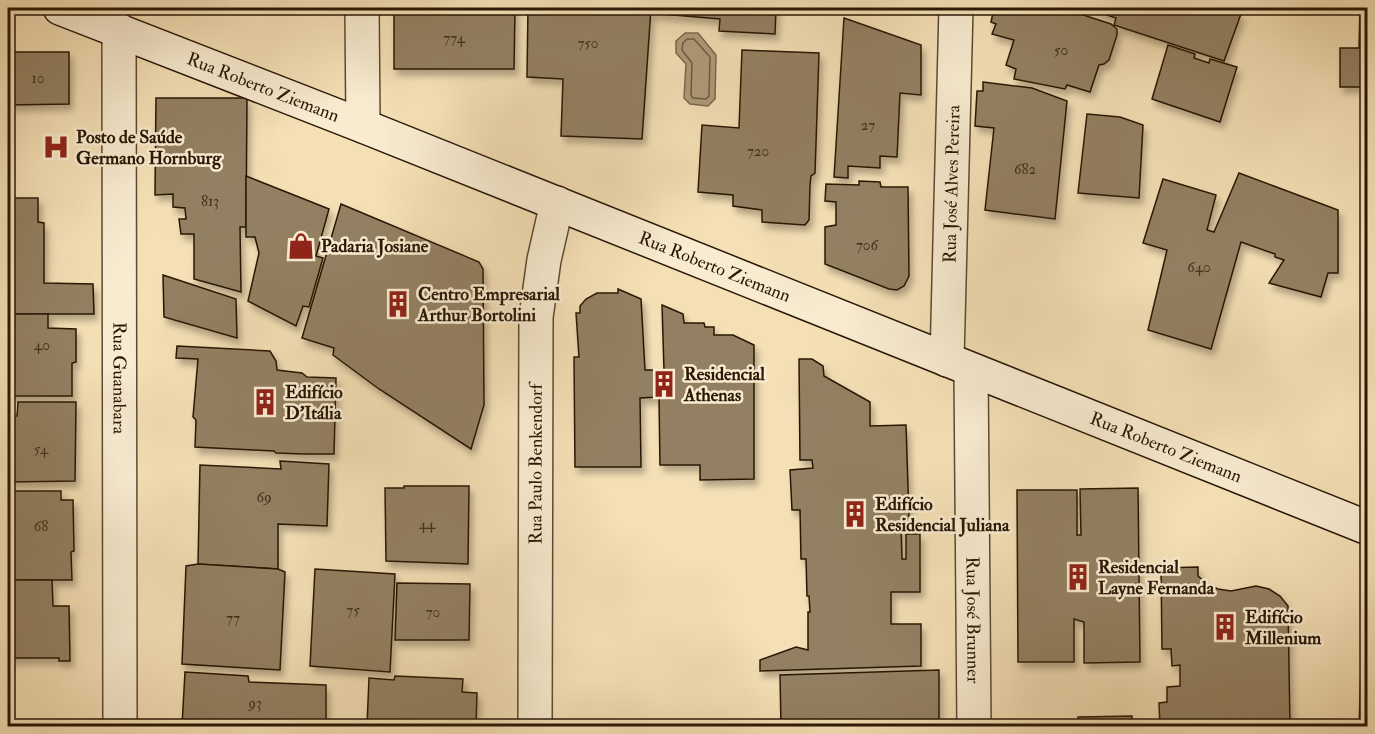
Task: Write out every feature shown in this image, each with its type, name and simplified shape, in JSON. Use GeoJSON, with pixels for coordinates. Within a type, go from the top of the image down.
{"type":"FeatureCollection","features":[{"type":"Feature","properties":{"kind":"street","name":"Rua Roberto Ziemann"},"geometry":{"type":"LineString","coordinates":[[60,8],[557,203],[1368,528]]}},
{"type":"Feature","properties":{"kind":"street"},"geometry":{"type":"LineString","coordinates":[[362,8],[363,126]]}},
{"type":"Feature","properties":{"kind":"street","name":"Rua José Alves Pereira"},"geometry":{"type":"LineString","coordinates":[[956,8],[959,365]]}},
{"type":"Feature","properties":{"kind":"street","name":"Rua Guanabara"},"geometry":{"type":"LineString","coordinates":[[119,30],[120,726]]}},
{"type":"Feature","properties":{"kind":"street","name":"Rua Paulo Benkendorf"},"geometry":{"type":"LineString","coordinates":[[535,726],[536,317],[544,260],[557,203]]}},
{"type":"Feature","properties":{"kind":"street","name":"Rua José Brunner"},"geometry":{"type":"LineString","coordinates":[[959,365],[974,726]]}},
{"type":"Feature","properties":{"kind":"water"},"geometry":{"type":"Polygon","coordinates":[[[685,33],[698,33],[716,55],[715,99],[708,106],[690,104],[684,98],[686,64],[676,53],[676,41],[685,33]]]}},
{"type":"Feature","properties":{"kind":"building"},"geometry":{"type":"Polygon","coordinates":[[[394,8],[515,8],[514,69],[394,69],[394,8]]]}},
{"type":"Feature","properties":{"kind":"building"},"geometry":{"type":"Polygon","coordinates":[[[528,8],[651,8],[642,139],[561,136],[563,79],[527,77],[528,8]]]}},
{"type":"Feature","properties":{"kind":"building"},"geometry":{"type":"Polygon","coordinates":[[[651,8],[776,8],[775,34],[719,31],[720,19],[650,13],[651,8]]]}},
{"type":"Feature","properties":{"kind":"building"},"geometry":{"type":"Polygon","coordinates":[[[994,8],[1062,8],[1111,24],[1117,29],[1109,60],[1099,65],[1090,92],[1067,85],[1065,89],[1014,79],[1016,69],[1006,65],[1014,40],[992,34],[996,24],[991,22],[994,8]]]}},
{"type":"Feature","properties":{"kind":"building"},"geometry":{"type":"Polygon","coordinates":[[[1085,8],[1220,8],[1241,14],[1224,61],[1114,25],[1116,18],[1085,8]]]}},
{"type":"Feature","properties":{"kind":"building"},"geometry":{"type":"Polygon","coordinates":[[[1360,8],[1368,8],[1368,87],[1340,87],[1340,48],[1359,48],[1360,8]]]}},
{"type":"Feature","properties":{"kind":"building"},"geometry":{"type":"Polygon","coordinates":[[[844,18],[921,45],[921,95],[900,93],[897,157],[880,156],[880,168],[848,166],[848,178],[834,177],[844,18]]]}},
{"type":"Feature","properties":{"kind":"building"},"geometry":{"type":"Polygon","coordinates":[[[1168,45],[1195,54],[1194,58],[1209,63],[1210,59],[1237,67],[1220,122],[1152,99],[1168,45]]]}},
{"type":"Feature","properties":{"kind":"building"},"geometry":{"type":"Polygon","coordinates":[[[742,50],[819,53],[815,173],[811,176],[809,220],[805,225],[762,222],[762,210],[733,206],[733,195],[698,192],[702,125],[739,128],[742,50]]]}},
{"type":"Feature","properties":{"kind":"building"},"geometry":{"type":"Polygon","coordinates":[[[8,52],[69,52],[69,104],[8,105],[8,52]]]}},
{"type":"Feature","properties":{"kind":"building"},"geometry":{"type":"Polygon","coordinates":[[[983,82],[1032,88],[1067,101],[1055,219],[985,210],[994,128],[975,126],[977,91],[983,91],[983,82]]]}},
{"type":"Feature","properties":{"kind":"building"},"geometry":{"type":"Polygon","coordinates":[[[156,98],[247,98],[246,227],[240,227],[241,292],[194,279],[194,234],[181,234],[179,219],[186,219],[185,208],[173,207],[173,194],[155,195],[156,98]]]}},
{"type":"Feature","properties":{"kind":"building"},"geometry":{"type":"Polygon","coordinates":[[[1087,114],[1120,117],[1143,125],[1139,198],[1078,193],[1087,114]]]}},
{"type":"Feature","properties":{"kind":"building"},"geometry":{"type":"Polygon","coordinates":[[[1239,173],[1338,210],[1338,273],[1328,273],[1321,297],[1269,283],[1284,260],[1275,257],[1275,254],[1241,242],[1211,349],[1148,330],[1167,250],[1143,243],[1163,179],[1216,195],[1207,230],[1214,232],[1239,173]]]}},
{"type":"Feature","properties":{"kind":"building"},"geometry":{"type":"Polygon","coordinates":[[[246,176],[329,209],[316,256],[323,258],[309,307],[303,306],[296,326],[248,301],[259,253],[255,237],[246,237],[246,176]]]}},
{"type":"Feature","properties":{"kind":"building"},"geometry":{"type":"Polygon","coordinates":[[[859,181],[880,182],[881,187],[908,187],[909,276],[904,286],[897,290],[825,264],[825,227],[836,225],[836,202],[825,201],[826,184],[859,185],[859,181]]]}},
{"type":"Feature","properties":{"kind":"building"},"geometry":{"type":"Polygon","coordinates":[[[8,198],[38,198],[38,222],[44,223],[44,283],[93,284],[94,314],[8,314],[8,198]]]}},
{"type":"Feature","properties":{"kind":"building","name":"Centro Empresarial Arthur Bortolini"},"geometry":{"type":"Polygon","coordinates":[[[341,204],[479,262],[483,269],[484,405],[471,449],[379,389],[333,355],[334,348],[302,338],[341,204]]]}},
{"type":"Feature","properties":{"kind":"building"},"geometry":{"type":"Polygon","coordinates":[[[163,275],[236,299],[237,338],[164,317],[163,275]]]}},
{"type":"Feature","properties":{"kind":"building","name":"Residencial Athenas"},"geometry":{"type":"Polygon","coordinates":[[[618,289],[641,299],[645,370],[664,370],[662,305],[683,314],[684,323],[704,323],[705,327],[714,327],[714,335],[733,335],[754,345],[754,479],[700,480],[700,465],[660,465],[659,397],[640,398],[641,467],[575,467],[574,357],[579,357],[576,313],[580,313],[580,306],[586,299],[597,293],[618,293],[618,289]]]}},
{"type":"Feature","properties":{"kind":"building"},"geometry":{"type":"Polygon","coordinates":[[[8,314],[48,314],[48,328],[76,329],[76,362],[72,363],[72,396],[8,396],[8,314]]]}},
{"type":"Feature","properties":{"kind":"building","name":"Edifício D'Itália"},"geometry":{"type":"Polygon","coordinates":[[[177,346],[270,351],[276,361],[277,370],[302,373],[307,377],[336,378],[334,454],[276,453],[274,451],[195,447],[196,420],[193,417],[198,359],[176,358],[177,346]]]}},
{"type":"Feature","properties":{"kind":"building","name":"Edifício Residencial Juliana"},"geometry":{"type":"Polygon","coordinates":[[[799,359],[812,359],[823,366],[824,376],[870,402],[870,426],[906,425],[909,517],[901,524],[902,559],[906,559],[906,534],[920,534],[920,592],[891,592],[891,624],[921,624],[921,666],[760,671],[760,660],[796,647],[808,650],[808,612],[810,612],[806,559],[801,559],[800,510],[792,510],[790,470],[813,468],[812,460],[800,460],[799,359]]]}},
{"type":"Feature","properties":{"kind":"building"},"geometry":{"type":"Polygon","coordinates":[[[18,402],[76,402],[75,481],[8,482],[8,416],[17,416],[18,402]]]}},
{"type":"Feature","properties":{"kind":"building"},"geometry":{"type":"Polygon","coordinates":[[[280,461],[329,464],[327,526],[278,524],[278,569],[198,564],[200,465],[281,469],[280,461]]]}},
{"type":"Feature","properties":{"kind":"building"},"geometry":{"type":"Polygon","coordinates":[[[404,486],[469,486],[468,564],[386,561],[385,488],[404,488],[404,486]]]}},
{"type":"Feature","properties":{"kind":"building","name":"Residencial Layne Fernanda"},"geometry":{"type":"Polygon","coordinates":[[[1138,488],[1140,662],[1084,663],[1084,622],[1074,619],[1074,662],[1018,662],[1017,490],[1077,490],[1077,535],[1081,535],[1080,489],[1138,488]]]}},
{"type":"Feature","properties":{"kind":"building"},"geometry":{"type":"Polygon","coordinates":[[[8,491],[61,491],[61,500],[73,500],[72,580],[8,580],[8,491]]]}},
{"type":"Feature","properties":{"kind":"building"},"geometry":{"type":"Polygon","coordinates":[[[198,564],[278,569],[285,572],[280,670],[182,664],[186,566],[198,564]]]}},
{"type":"Feature","properties":{"kind":"building","name":"Edifício Millenium"},"geometry":{"type":"Polygon","coordinates":[[[1198,567],[1198,576],[1207,584],[1218,589],[1231,591],[1256,586],[1269,589],[1280,596],[1288,606],[1290,726],[1160,726],[1159,703],[1167,702],[1167,687],[1180,686],[1180,665],[1172,666],[1171,649],[1162,649],[1161,568],[1198,567]]]}},
{"type":"Feature","properties":{"kind":"building"},"geometry":{"type":"Polygon","coordinates":[[[315,569],[395,574],[390,672],[310,666],[315,569]]]}},
{"type":"Feature","properties":{"kind":"building"},"geometry":{"type":"Polygon","coordinates":[[[8,580],[52,580],[53,606],[69,606],[70,661],[59,661],[59,658],[8,658],[8,580]]]}},
{"type":"Feature","properties":{"kind":"building"},"geometry":{"type":"Polygon","coordinates":[[[397,583],[470,584],[469,640],[395,640],[397,583]]]}},
{"type":"Feature","properties":{"kind":"building"},"geometry":{"type":"Polygon","coordinates":[[[1368,649],[1368,726],[1359,726],[1361,670],[1368,649]]]}},
{"type":"Feature","properties":{"kind":"building"},"geometry":{"type":"Polygon","coordinates":[[[939,670],[939,726],[781,726],[780,675],[939,670]]]}},
{"type":"Feature","properties":{"kind":"building"},"geometry":{"type":"Polygon","coordinates":[[[185,672],[248,676],[249,682],[326,685],[326,720],[338,720],[337,726],[182,726],[185,672]]]}},
{"type":"Feature","properties":{"kind":"building"},"geometry":{"type":"Polygon","coordinates":[[[395,676],[463,679],[462,692],[477,693],[476,726],[367,726],[369,678],[394,680],[395,676]]]}},
{"type":"Feature","properties":{"kind":"building"},"geometry":{"type":"Polygon","coordinates":[[[1132,716],[1132,726],[1079,726],[1078,717],[1132,716]]]}},
{"type":"Feature","properties":{"kind":"place","name":"Posto de Saúde Germano Hornburg"},"geometry":{"type":"Point","coordinates":[56,147]}},
{"type":"Feature","properties":{"kind":"place","name":"Padaria Josiane"},"geometry":{"type":"Point","coordinates":[301,246]}},
{"type":"Feature","properties":{"kind":"place","name":"Centro Empresarial Arthur Bortolini"},"geometry":{"type":"Point","coordinates":[398,304]}},
{"type":"Feature","properties":{"kind":"place","name":"Residencial Athenas"},"geometry":{"type":"Point","coordinates":[664,384]}},
{"type":"Feature","properties":{"kind":"place","name":"Edifício D'Itália"},"geometry":{"type":"Point","coordinates":[265,402]}},
{"type":"Feature","properties":{"kind":"place","name":"Edifício Residencial Juliana"},"geometry":{"type":"Point","coordinates":[855,514]}},
{"type":"Feature","properties":{"kind":"place","name":"Residencial Layne Fernanda"},"geometry":{"type":"Point","coordinates":[1078,577]}},
{"type":"Feature","properties":{"kind":"place","name":"Edifício Millenium"},"geometry":{"type":"Point","coordinates":[1225,627]}}]}
